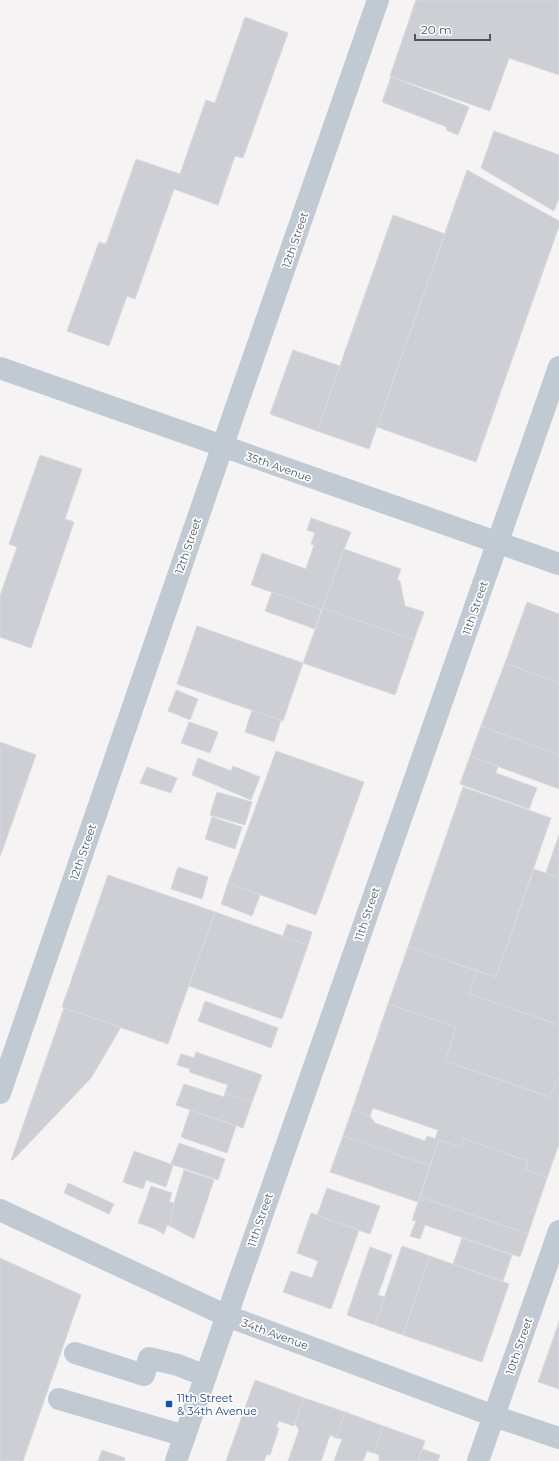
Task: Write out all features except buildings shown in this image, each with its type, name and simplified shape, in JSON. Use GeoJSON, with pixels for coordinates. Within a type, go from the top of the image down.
{"type":"FeatureCollection","features":[{"type":"Feature","properties":{"kind":"street","name":"12th Street"},"geometry":{"type":"LineString","coordinates":[[0,1093],[222,447],[378,0]]}},
{"type":"Feature","properties":{"kind":"street","name":"11th Street"},"geometry":{"type":"LineString","coordinates":[[176,1461],[559,367]]}},
{"type":"Feature","properties":{"kind":"street","name":"35th Avenue"},"geometry":{"type":"LineString","coordinates":[[0,368],[559,564]]}},
{"type":"Feature","properties":{"kind":"street","name":"34th Avenue"},"geometry":{"type":"LineString","coordinates":[[0,1210],[227,1316],[494,1416],[559,1438]]}},
{"type":"Feature","properties":{"kind":"street","name":"10th Street"},"geometry":{"type":"LineString","coordinates":[[478,1461],[559,1231]]}},
{"type":"Feature","properties":{"kind":"street"},"geometry":{"type":"LineString","coordinates":[[75,1353],[144,1375],[149,1358],[178,1365],[206,1376]]}},
{"type":"Feature","properties":{"kind":"street"},"geometry":{"type":"LineString","coordinates":[[59,1399],[185,1436]]}},
{"type":"Feature","properties":{"kind":"place","name":"11th Street & 34th Avenue"},"geometry":{"type":"Point","coordinates":[169,1404]}}]}
